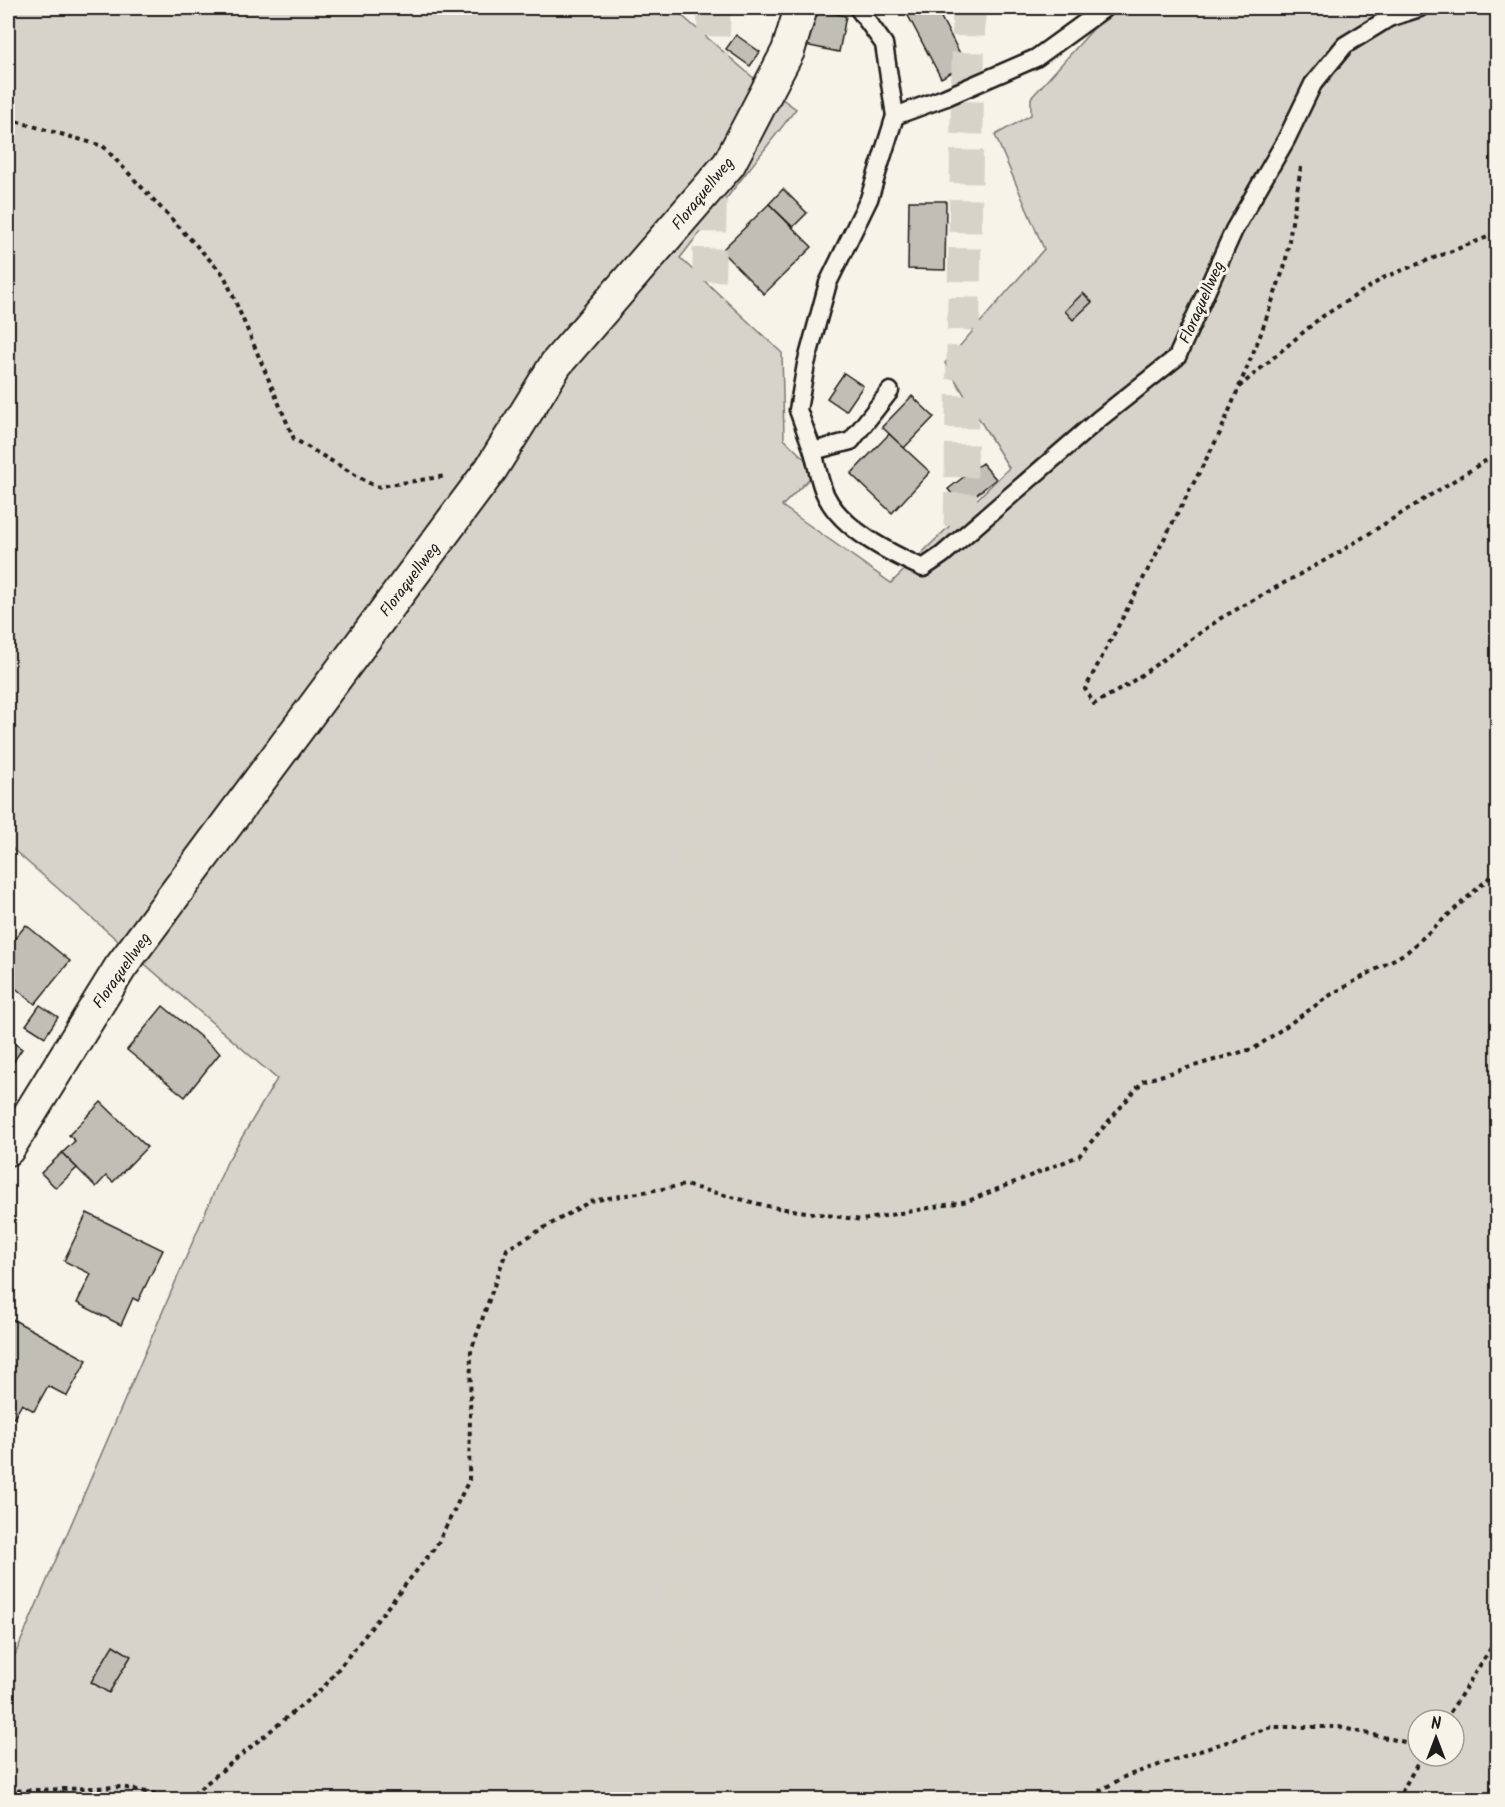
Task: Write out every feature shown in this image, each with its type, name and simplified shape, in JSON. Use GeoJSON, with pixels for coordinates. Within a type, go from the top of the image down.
{"type":"FeatureCollection","features":[{"type":"Feature","properties":{"kind":"street","name":"Floraquellweg"},"geometry":{"type":"LineString","coordinates":[[8,1149],[120,968],[491,469],[556,364],[729,164],[788,51],[801,8]]}},
{"type":"Feature","properties":{"kind":"lane","name":"Floraquellweg"},"geometry":{"type":"LineString","coordinates":[[858,8],[884,44],[895,116],[869,199],[828,283],[806,364],[798,410],[826,496],[852,526],[890,554],[923,568],[942,555],[1099,419],[1177,357],[1234,230],[1287,140],[1313,84],[1345,45],[1389,18],[1420,8]]}},
{"type":"Feature","properties":{"kind":"lane"},"geometry":{"type":"LineString","coordinates":[[895,116],[944,98],[1035,58],[1105,8]]}},
{"type":"Feature","properties":{"kind":"lane"},"geometry":{"type":"LineString","coordinates":[[813,451],[851,441],[890,391]]}},
{"type":"Feature","properties":{"kind":"path"},"geometry":{"type":"LineString","coordinates":[[8,119],[103,146],[224,276],[294,439],[376,486],[491,469]]}},
{"type":"Feature","properties":{"kind":"path"},"geometry":{"type":"LineString","coordinates":[[1301,165],[1285,265],[1238,388],[1220,433],[1085,689],[1094,704],[1126,686],[1221,618],[1338,553],[1497,453]]}},
{"type":"Feature","properties":{"kind":"path"},"geometry":{"type":"LineString","coordinates":[[1238,388],[1320,318],[1385,277],[1497,233]]}},
{"type":"Feature","properties":{"kind":"path"},"geometry":{"type":"LineString","coordinates":[[8,1791],[122,1787],[186,1800],[324,1687],[437,1545],[469,1479],[471,1351],[507,1249],[591,1201],[685,1185],[771,1207],[862,1220],[968,1201],[1079,1156],[1143,1082],[1255,1048],[1332,994],[1407,952],[1497,870]]}},
{"type":"Feature","properties":{"kind":"path"},"geometry":{"type":"LineString","coordinates":[[1453,1708],[1497,1637]]}},
{"type":"Feature","properties":{"kind":"path"},"geometry":{"type":"LineString","coordinates":[[1083,1800],[1126,1776],[1271,1727],[1339,1726],[1406,1742]]}},
{"type":"Feature","properties":{"kind":"path"},"geometry":{"type":"LineString","coordinates":[[1397,1800],[1415,1768]]}},
{"type":"Feature","properties":{"kind":"shaded area"},"geometry":{"type":"Polygon","coordinates":[[[8,8],[673,8],[757,81],[796,109],[680,258],[782,353],[784,439],[817,471],[782,506],[891,583],[1009,468],[945,363],[1044,249],[995,135],[1031,115],[1031,98],[1112,8],[1497,8],[1497,1799],[8,1799],[8,1671],[227,1162],[277,1079],[8,845],[8,8]]]}},
{"type":"Feature","properties":{"kind":"building"},"geometry":{"type":"Polygon","coordinates":[[[695,8],[735,8],[720,26],[695,8]]]}},
{"type":"Feature","properties":{"kind":"building"},"geometry":{"type":"Polygon","coordinates":[[[904,8],[936,8],[966,65],[941,78],[904,8]]]}},
{"type":"Feature","properties":{"kind":"building"},"geometry":{"type":"Polygon","coordinates":[[[813,9],[846,16],[839,52],[805,45],[813,9]]]}},
{"type":"Feature","properties":{"kind":"building"},"geometry":{"type":"Polygon","coordinates":[[[736,35],[760,52],[750,66],[726,49],[736,35]]]}},
{"type":"Feature","properties":{"kind":"building"},"geometry":{"type":"Polygon","coordinates":[[[783,189],[807,213],[793,227],[769,204],[783,189]]]}},
{"type":"Feature","properties":{"kind":"building"},"geometry":{"type":"Polygon","coordinates":[[[909,201],[946,201],[945,270],[908,269],[909,201]]]}},
{"type":"Feature","properties":{"kind":"building"},"geometry":{"type":"Polygon","coordinates":[[[769,204],[812,247],[764,294],[721,251],[769,204]]]}},
{"type":"Feature","properties":{"kind":"building"},"geometry":{"type":"Polygon","coordinates":[[[1083,293],[1092,302],[1073,320],[1065,311],[1083,293]]]}},
{"type":"Feature","properties":{"kind":"building"},"geometry":{"type":"Polygon","coordinates":[[[844,373],[863,386],[846,411],[827,398],[844,373]]]}},
{"type":"Feature","properties":{"kind":"building"},"geometry":{"type":"Polygon","coordinates":[[[912,396],[934,417],[904,448],[882,427],[912,396]]]}},
{"type":"Feature","properties":{"kind":"building"},"geometry":{"type":"Polygon","coordinates":[[[889,434],[930,472],[892,513],[851,474],[889,434]]]}},
{"type":"Feature","properties":{"kind":"building"},"geometry":{"type":"Polygon","coordinates":[[[982,463],[996,479],[962,506],[948,489],[982,463]]]}},
{"type":"Feature","properties":{"kind":"building"},"geometry":{"type":"Polygon","coordinates":[[[26,925],[70,961],[35,1004],[8,982],[8,947],[26,925]]]}},
{"type":"Feature","properties":{"kind":"building"},"geometry":{"type":"Polygon","coordinates":[[[40,1005],[58,1017],[45,1037],[26,1025],[40,1005]]]}},
{"type":"Feature","properties":{"kind":"building"},"geometry":{"type":"Polygon","coordinates":[[[163,1006],[220,1053],[185,1097],[127,1050],[163,1006]]]}},
{"type":"Feature","properties":{"kind":"building"},"geometry":{"type":"Polygon","coordinates":[[[8,1039],[22,1049],[8,1070],[8,1039]]]}},
{"type":"Feature","properties":{"kind":"building"},"geometry":{"type":"Polygon","coordinates":[[[101,1102],[147,1147],[113,1182],[106,1176],[96,1187],[62,1153],[75,1141],[69,1135],[101,1102]]]}},
{"type":"Feature","properties":{"kind":"building"},"geometry":{"type":"Polygon","coordinates":[[[62,1153],[77,1168],[56,1188],[41,1173],[62,1153]]]}},
{"type":"Feature","properties":{"kind":"building"},"geometry":{"type":"Polygon","coordinates":[[[87,1213],[163,1250],[138,1301],[133,1298],[121,1325],[77,1303],[91,1274],[64,1261],[87,1213]]]}},
{"type":"Feature","properties":{"kind":"building"},"geometry":{"type":"Polygon","coordinates":[[[12,1319],[87,1360],[67,1396],[48,1386],[34,1411],[22,1404],[14,1418],[8,1414],[10,1363],[8,1362],[8,1328],[12,1319]]]}},
{"type":"Feature","properties":{"kind":"building"},"geometry":{"type":"Polygon","coordinates":[[[113,1645],[131,1656],[109,1693],[91,1682],[113,1645]]]}},
{"type":"Feature","properties":{"kind":"tunnel"},"geometry":{"type":"LineString","coordinates":[[679,1800],[714,8]]}},
{"type":"Feature","properties":{"kind":"tunnel"},"geometry":{"type":"LineString","coordinates":[[938,1800],[969,8]]}}]}
